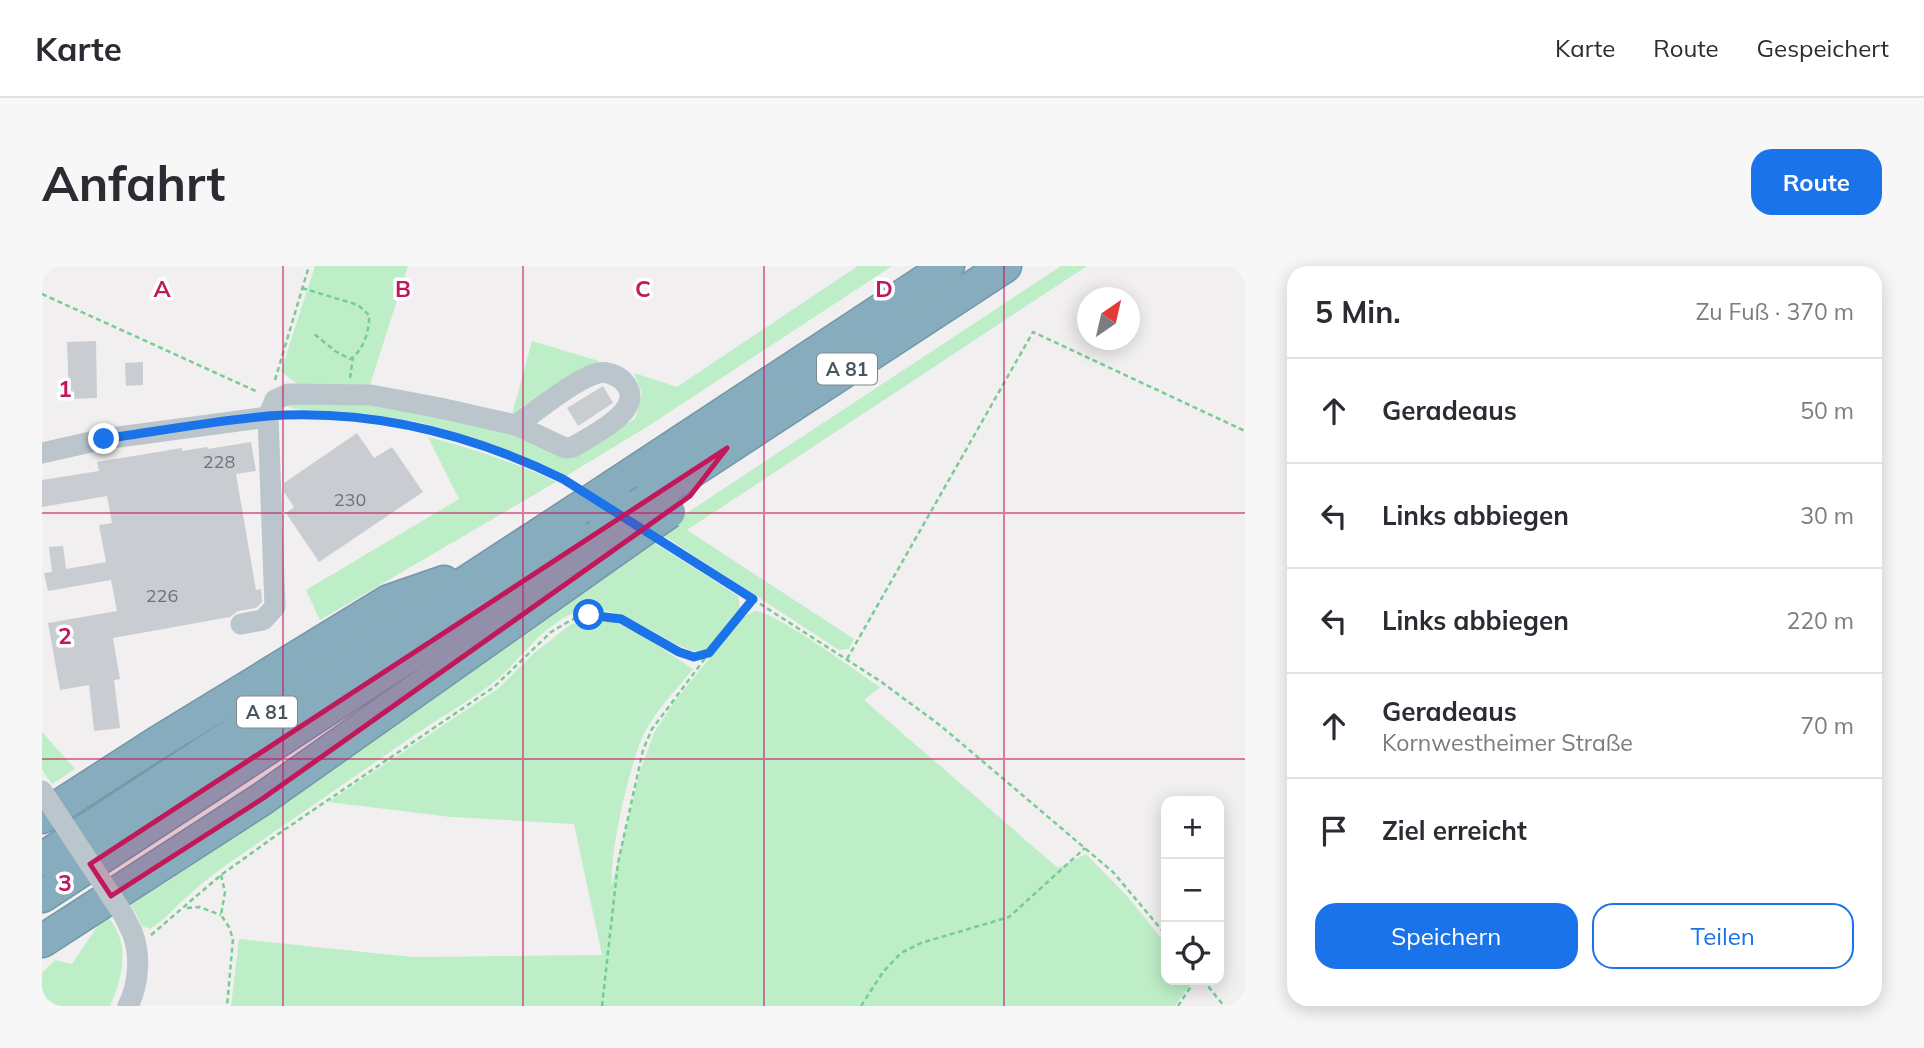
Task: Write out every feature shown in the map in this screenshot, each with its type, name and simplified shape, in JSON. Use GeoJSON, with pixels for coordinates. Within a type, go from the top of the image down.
{"type":"FeatureCollection","features":[{"type":"Feature","properties":{"kind":"highway","name":"A 81"},"geometry":{"type":"LineString","coordinates":[[42,859],[492,565],[575,497],[615,485],[948,266]]}},
{"type":"Feature","properties":{"kind":"highway","name":"A 81"},"geometry":{"type":"LineString","coordinates":[[42,896],[615,535],[657,506],[727,448],[1005,266]]}},
{"type":"Feature","properties":{"kind":"highway"},"geometry":{"type":"LineString","coordinates":[[42,941],[262,799],[615,535]]}},
{"type":"Feature","properties":{"kind":"highway"},"geometry":{"type":"LineString","coordinates":[[43,810],[389,601],[492,565]]}},
{"type":"Feature","properties":{"kind":"street"},"geometry":{"type":"LineString","coordinates":[[42,453],[271,408],[288,394],[370,395],[440,408],[516,425],[565,448],[573,447],[627,410],[631,398],[629,388],[620,377],[602,372],[588,377],[516,425]]}},
{"type":"Feature","properties":{"kind":"street"},"geometry":{"type":"LineString","coordinates":[[241,624],[263,620],[275,607],[271,408]]}},
{"type":"Feature","properties":{"kind":"street"},"geometry":{"type":"LineString","coordinates":[[43,810],[134,938],[135,986],[128,1006]]}},
{"type":"Feature","properties":{"kind":"path"},"geometry":{"type":"LineString","coordinates":[[271,408],[275,375],[309,266]]}},
{"type":"Feature","properties":{"kind":"path"},"geometry":{"type":"LineString","coordinates":[[302,288],[358,305],[369,315],[361,348],[350,359],[313,333]]}},
{"type":"Feature","properties":{"kind":"path"},"geometry":{"type":"LineString","coordinates":[[42,295],[271,408],[420,428],[489,447],[531,463],[575,497]]}},
{"type":"Feature","properties":{"kind":"path"},"geometry":{"type":"LineString","coordinates":[[847,659],[1033,332],[1245,431]]}},
{"type":"Feature","properties":{"kind":"path"},"geometry":{"type":"LineString","coordinates":[[666,543],[847,659],[941,726],[1113,872],[1161,929]]}},
{"type":"Feature","properties":{"kind":"path"},"geometry":{"type":"LineString","coordinates":[[602,1006],[618,863],[643,750],[652,729],[753,599]]}},
{"type":"Feature","properties":{"kind":"path"},"geometry":{"type":"LineString","coordinates":[[134,938],[163,927],[221,875],[495,687],[551,632],[571,620],[589,615],[621,619],[679,652],[694,657],[709,653]]}},
{"type":"Feature","properties":{"kind":"path"},"geometry":{"type":"LineString","coordinates":[[861,1006],[883,972],[901,953],[921,943],[1009,917],[1085,848]]}},
{"type":"Feature","properties":{"kind":"path"},"geometry":{"type":"LineString","coordinates":[[220,915],[225,892],[221,875]]}},
{"type":"Feature","properties":{"kind":"path"},"geometry":{"type":"LineString","coordinates":[[184,908],[199,907],[220,915],[229,927],[233,939],[227,1006]]}},
{"type":"Feature","properties":{"kind":"path"},"geometry":{"type":"LineString","coordinates":[[1178,1006],[1192,985]]}},
{"type":"Feature","properties":{"kind":"path"},"geometry":{"type":"LineString","coordinates":[[1207,985],[1224,1006]]}},
{"type":"Feature","properties":{"kind":"highlighted area"},"geometry":{"type":"Polygon","coordinates":[[[727,448],[690,496],[262,799],[111,896],[90,864],[727,448]]]}},
{"type":"Feature","properties":{"kind":"green space"},"geometry":{"type":"Polygon","coordinates":[[[315,266],[408,266],[368,391],[304,390],[281,371],[315,266]]]}},
{"type":"Feature","properties":{"kind":"green space"},"geometry":{"type":"Polygon","coordinates":[[[858,266],[892,266],[650,425],[566,476],[520,455],[450,430],[401,419],[287,406],[289,402],[412,406],[579,452],[635,419],[642,394],[634,373],[677,387],[858,266]]]}},
{"type":"Feature","properties":{"kind":"green space"},"geometry":{"type":"Polygon","coordinates":[[[1061,266],[1087,266],[687,530],[854,639],[849,649],[839,650],[658,532],[1061,266]]]}},
{"type":"Feature","properties":{"kind":"green space"},"geometry":{"type":"Polygon","coordinates":[[[532,341],[599,361],[511,418],[532,341]]]}},
{"type":"Feature","properties":{"kind":"green space"},"geometry":{"type":"Polygon","coordinates":[[[428,437],[494,456],[556,482],[320,620],[306,590],[459,499],[428,437]]]}},
{"type":"Feature","properties":{"kind":"green space"},"geometry":{"type":"Polygon","coordinates":[[[648,539],[738,596],[740,608],[716,641],[706,649],[696,651],[682,647],[612,612],[593,609],[574,613],[551,626],[485,689],[223,867],[150,929],[142,926],[127,898],[648,539]]]}},
{"type":"Feature","properties":{"kind":"green space"},"geometry":{"type":"Polygon","coordinates":[[[755,611],[780,621],[880,687],[864,700],[1058,868],[1086,854],[1126,895],[1161,938],[1161,985],[1190,985],[1175,1006],[231,1006],[239,939],[412,957],[602,955],[574,824],[451,817],[328,802],[499,688],[533,654],[570,625],[584,620],[614,622],[637,632],[693,669],[665,702],[642,738],[626,790],[617,833],[612,885],[640,771],[654,733],[674,702],[743,617],[755,611]]]}},
{"type":"Feature","properties":{"kind":"green space"},"geometry":{"type":"Polygon","coordinates":[[[42,732],[75,769],[52,784],[42,770],[42,732]]]}},
{"type":"Feature","properties":{"kind":"green space"},"geometry":{"type":"Polygon","coordinates":[[[106,913],[119,936],[123,956],[119,982],[110,1006],[42,1006],[42,973],[55,960],[72,964],[106,913]]]}},
{"type":"Feature","properties":{"kind":"building"},"geometry":{"type":"Polygon","coordinates":[[[96,341],[97,398],[69,399],[67,342],[96,341]]]}},
{"type":"Feature","properties":{"kind":"building"},"geometry":{"type":"Polygon","coordinates":[[[143,362],[143,385],[126,386],[125,363],[143,362]]]}},
{"type":"Feature","properties":{"kind":"building"},"geometry":{"type":"Polygon","coordinates":[[[603,386],[613,403],[578,426],[567,408],[603,386]]]}},
{"type":"Feature","properties":{"kind":"building"},"geometry":{"type":"Polygon","coordinates":[[[357,433],[374,458],[392,447],[423,492],[319,562],[286,513],[294,507],[284,492],[284,483],[357,433]]]}},
{"type":"Feature","properties":{"kind":"building"},"geometry":{"type":"Polygon","coordinates":[[[251,442],[256,471],[236,474],[256,590],[261,589],[262,602],[256,608],[238,611],[230,617],[113,638],[120,679],[114,680],[120,728],[94,731],[89,685],[60,690],[48,623],[117,611],[111,580],[48,591],[44,573],[52,572],[49,547],[63,546],[66,569],[106,562],[99,525],[112,523],[107,496],[42,507],[42,480],[99,471],[97,462],[182,448],[182,451],[208,449],[251,442]]]}},
{"type":"Feature","properties":{"kind":"route"},"geometry":{"type":"LineString","coordinates":[[104,439],[268,416],[348,417],[430,430],[489,447],[563,479],[753,599],[709,653],[694,657],[679,652],[621,619],[589,615]]}}]}
